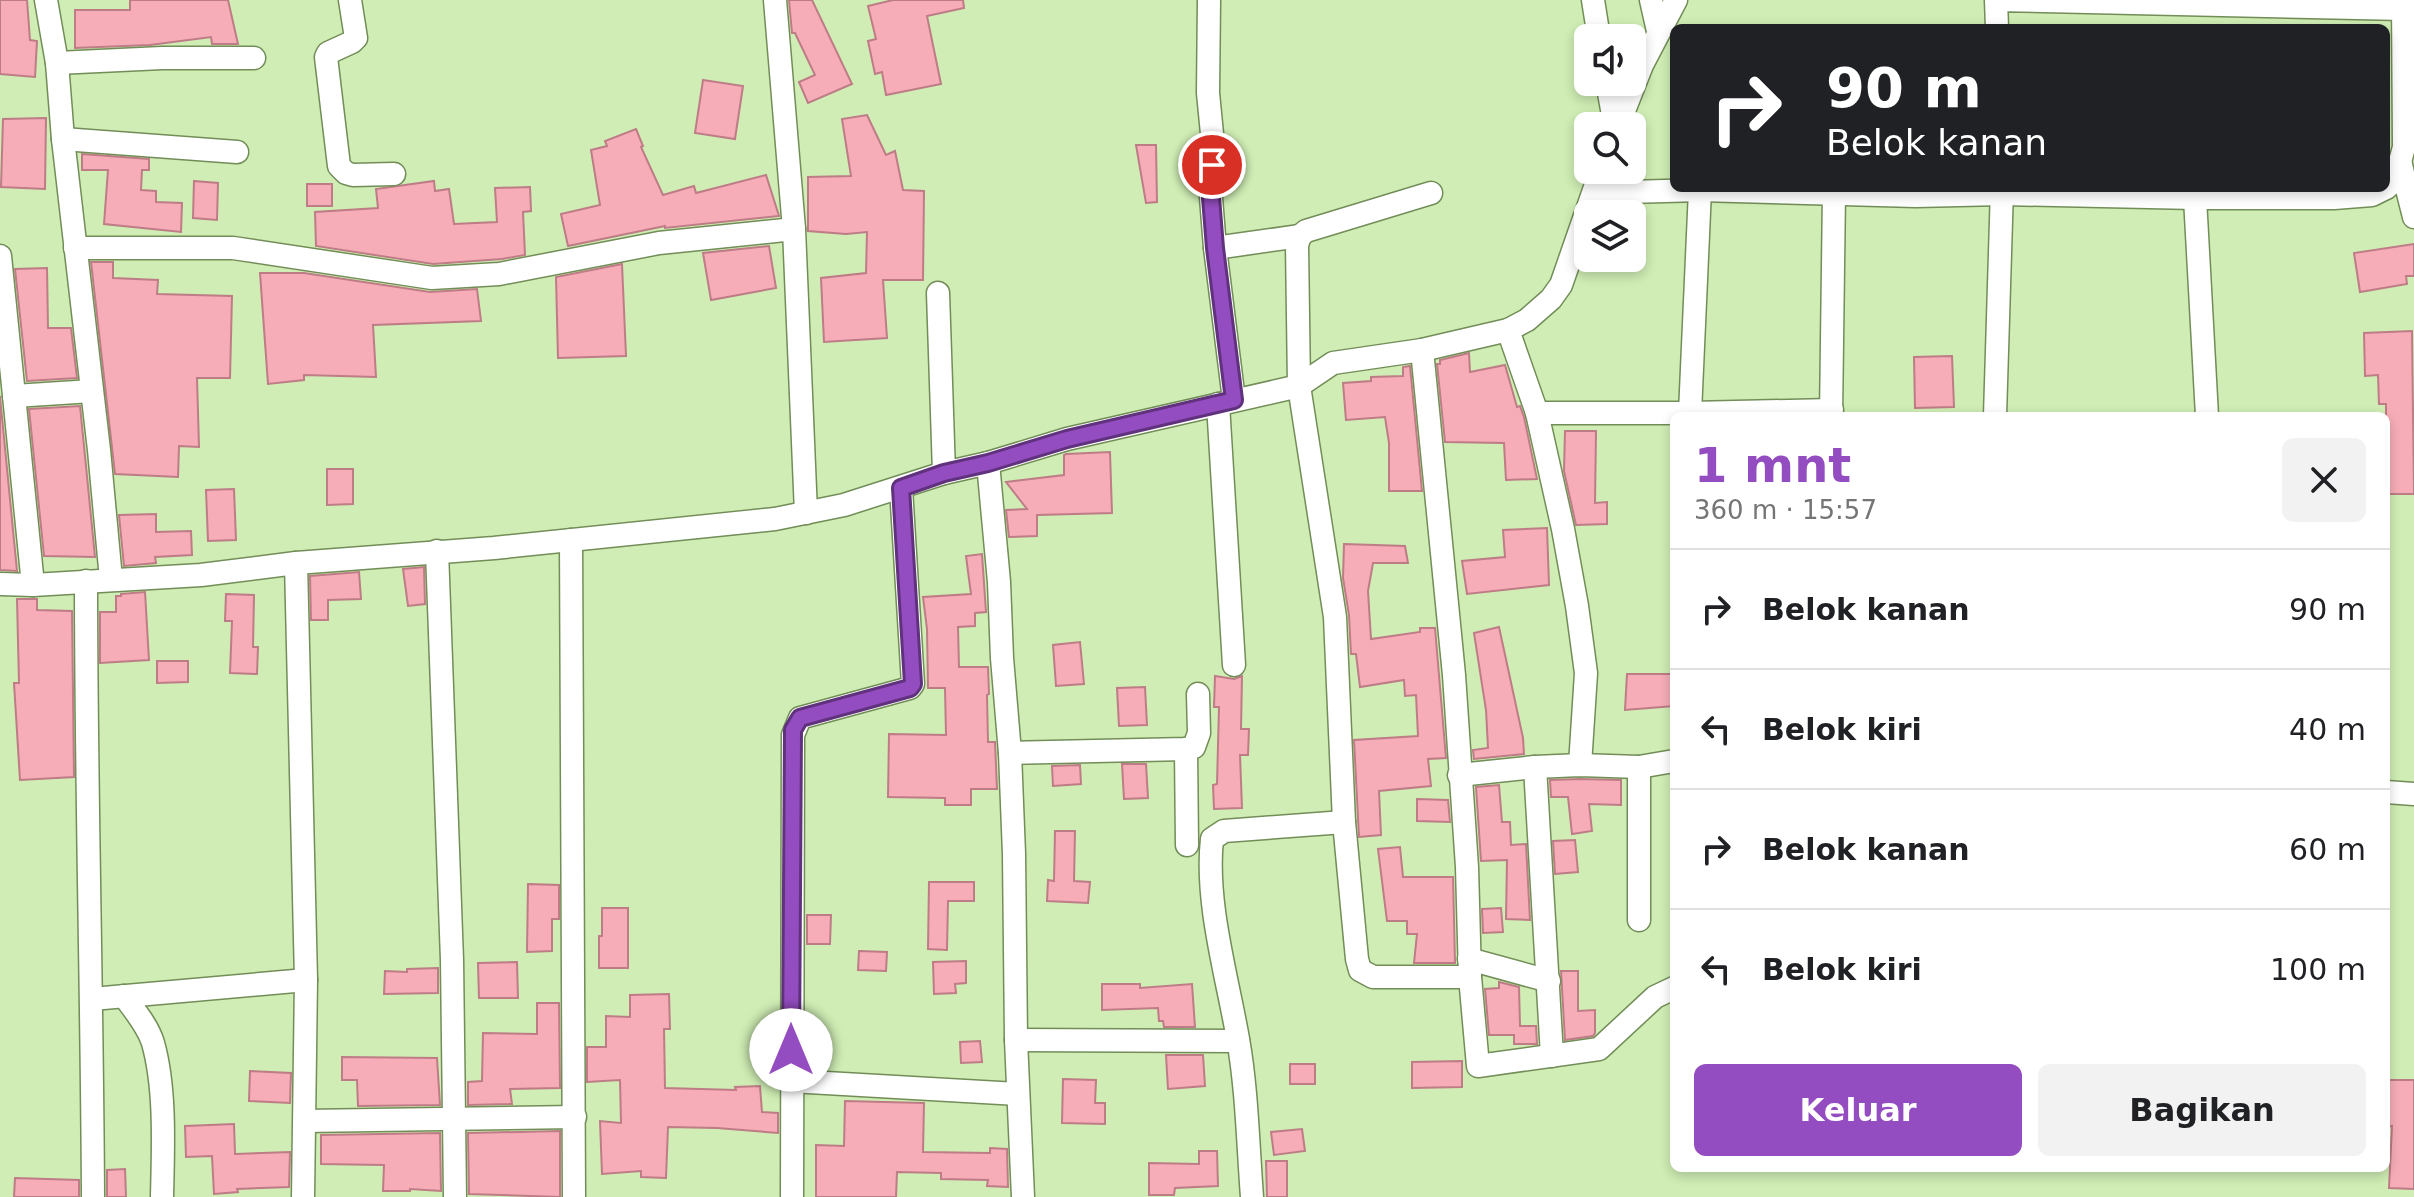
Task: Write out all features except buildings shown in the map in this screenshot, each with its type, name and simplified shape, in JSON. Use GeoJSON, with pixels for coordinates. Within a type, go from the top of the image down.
{"type":"FeatureCollection","features":[{"type":"Feature","properties":{"kind":"street"},"geometry":{"type":"LineString","coordinates":[[46,0],[57,63],[111,579]]}},
{"type":"Feature","properties":{"kind":"street"},"geometry":{"type":"LineString","coordinates":[[350,0],[356,38],[326,57],[339,166],[353,175],[394,174]]}},
{"type":"Feature","properties":{"kind":"street"},"geometry":{"type":"LineString","coordinates":[[775,0],[794,229],[806,513]]}},
{"type":"Feature","properties":{"kind":"street"},"geometry":{"type":"LineString","coordinates":[[1209,0],[1208,93],[1213,144],[1210,185],[1226,402],[1234,665]]}},
{"type":"Feature","properties":{"kind":"street"},"geometry":{"type":"LineString","coordinates":[[1593,0],[1597,24]]}},
{"type":"Feature","properties":{"kind":"street"},"geometry":{"type":"LineString","coordinates":[[1651,0],[1658,31]]}},
{"type":"Feature","properties":{"kind":"street"},"geometry":{"type":"LineString","coordinates":[[1622,112],[1658,31],[1676,0]]}},
{"type":"Feature","properties":{"kind":"street"},"geometry":{"type":"LineString","coordinates":[[1997,24],[1996,0],[2403,4],[2404,147],[2390,185]]}},
{"type":"Feature","properties":{"kind":"street"},"geometry":{"type":"LineString","coordinates":[[57,63],[254,58]]}},
{"type":"Feature","properties":{"kind":"street"},"geometry":{"type":"LineString","coordinates":[[63,139],[237,152]]}},
{"type":"Feature","properties":{"kind":"street"},"geometry":{"type":"LineString","coordinates":[[2400,161],[2414,217]]}},
{"type":"Feature","properties":{"kind":"street"},"geometry":{"type":"LineString","coordinates":[[0,584],[33,585],[201,575],[296,563],[775,519],[844,505],[1067,439],[1299,386],[1333,363],[1422,350],[1508,330],[1527,320],[1551,299],[1561,285],[1597,184]]}},
{"type":"Feature","properties":{"kind":"street"},"geometry":{"type":"LineString","coordinates":[[1594,193],[1670,191]]}},
{"type":"Feature","properties":{"kind":"street"},"geometry":{"type":"LineString","coordinates":[[1690,412],[1700,192]]}},
{"type":"Feature","properties":{"kind":"street"},"geometry":{"type":"LineString","coordinates":[[1832,412],[1834,192],[1916,196],[1985,192]]}},
{"type":"Feature","properties":{"kind":"street"},"geometry":{"type":"LineString","coordinates":[[1995,412],[2002,192]]}},
{"type":"Feature","properties":{"kind":"street"},"geometry":{"type":"LineString","coordinates":[[2030,192],[2195,198],[2356,198],[2378,192]]}},
{"type":"Feature","properties":{"kind":"street"},"geometry":{"type":"LineString","coordinates":[[1431,193],[1306,231],[1297,245],[1299,386],[1335,617],[1344,822],[1357,959],[1360,970],[1373,977],[1469,968],[1549,981]]}},
{"type":"Feature","properties":{"kind":"street"},"geometry":{"type":"LineString","coordinates":[[2195,198],[2207,412]]}},
{"type":"Feature","properties":{"kind":"street"},"geometry":{"type":"LineString","coordinates":[[75,248],[233,248],[432,278],[499,274],[659,243],[794,229]]}},
{"type":"Feature","properties":{"kind":"street"},"geometry":{"type":"LineString","coordinates":[[1215,248],[1300,236]]}},
{"type":"Feature","properties":{"kind":"street"},"geometry":{"type":"LineString","coordinates":[[0,256],[33,585]]}},
{"type":"Feature","properties":{"kind":"street"},"geometry":{"type":"LineString","coordinates":[[938,293],[944,473]]}},
{"type":"Feature","properties":{"kind":"street"},"geometry":{"type":"LineString","coordinates":[[1508,330],[1537,413],[1563,529],[1586,673],[1580,765]]}},
{"type":"Feature","properties":{"kind":"street"},"geometry":{"type":"LineString","coordinates":[[1422,350],[1454,675],[1467,867],[1469,968],[1478,1066],[1599,1049],[1655,997],[1670,990]]}},
{"type":"Feature","properties":{"kind":"street"},"geometry":{"type":"LineString","coordinates":[[14,396],[92,391]]}},
{"type":"Feature","properties":{"kind":"street"},"geometry":{"type":"LineString","coordinates":[[1537,413],[1670,413]]}},
{"type":"Feature","properties":{"kind":"street"},"geometry":{"type":"LineString","coordinates":[[988,463],[1010,753],[1016,1040],[1023,1197]]}},
{"type":"Feature","properties":{"kind":"street"},"geometry":{"type":"LineString","coordinates":[[792,1197],[793,730],[800,718],[910,688],[913,684],[901,488]]}},
{"type":"Feature","properties":{"kind":"street"},"geometry":{"type":"LineString","coordinates":[[571,540],[574,1197]]}},
{"type":"Feature","properties":{"kind":"street"},"geometry":{"type":"LineString","coordinates":[[437,551],[452,960],[455,1197]]}},
{"type":"Feature","properties":{"kind":"street"},"geometry":{"type":"LineString","coordinates":[[296,563],[306,980],[303,1197]]}},
{"type":"Feature","properties":{"kind":"street"},"geometry":{"type":"LineString","coordinates":[[86,581],[87,891],[92,999],[93,1197]]}},
{"type":"Feature","properties":{"kind":"street"},"geometry":{"type":"LineString","coordinates":[[1010,753],[1194,747],[1197,741],[1198,694]]}},
{"type":"Feature","properties":{"kind":"street"},"geometry":{"type":"LineString","coordinates":[[1186,749],[1187,845]]}},
{"type":"Feature","properties":{"kind":"street"},"geometry":{"type":"LineString","coordinates":[[1459,775],[1535,767],[1639,767],[1670,762]]}},
{"type":"Feature","properties":{"kind":"street"},"geometry":{"type":"LineString","coordinates":[[1535,767],[1552,1056]]}},
{"type":"Feature","properties":{"kind":"street"},"geometry":{"type":"LineString","coordinates":[[1639,767],[1639,920]]}},
{"type":"Feature","properties":{"kind":"street"},"geometry":{"type":"LineString","coordinates":[[2390,792],[2414,794]]}},
{"type":"Feature","properties":{"kind":"street"},"geometry":{"type":"LineString","coordinates":[[1252,1197],[1238,1041],[1220,951],[1210,859],[1212,839],[1224,831],[1344,822]]}},
{"type":"Feature","properties":{"kind":"street"},"geometry":{"type":"LineString","coordinates":[[92,999],[306,980]]}},
{"type":"Feature","properties":{"kind":"street"},"geometry":{"type":"LineString","coordinates":[[124,996],[153,1041],[163,1132],[162,1197]]}},
{"type":"Feature","properties":{"kind":"street"},"geometry":{"type":"LineString","coordinates":[[1016,1040],[1238,1041]]}},
{"type":"Feature","properties":{"kind":"street"},"geometry":{"type":"LineString","coordinates":[[791,1081],[1018,1094]]}},
{"type":"Feature","properties":{"kind":"street"},"geometry":{"type":"LineString","coordinates":[[305,1121],[575,1117]]}},
{"type":"Feature","properties":{"kind":"route"},"geometry":{"type":"LineString","coordinates":[[791,1050],[793,730],[800,718],[912,687],[901,488],[1067,439],[1234,400],[1215,248],[1210,185],[1212,165]]}}]}
